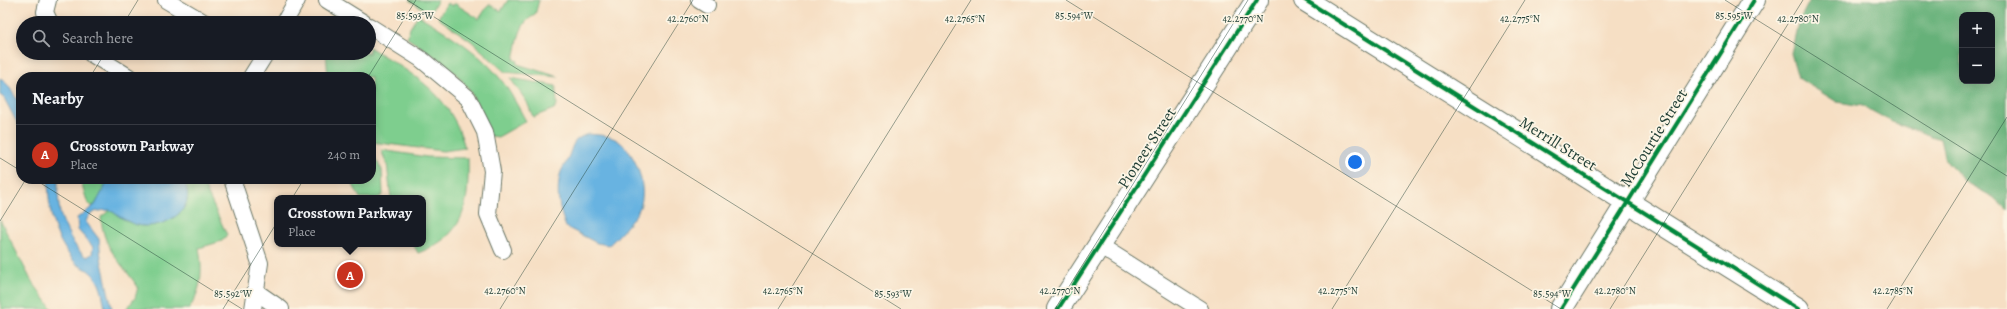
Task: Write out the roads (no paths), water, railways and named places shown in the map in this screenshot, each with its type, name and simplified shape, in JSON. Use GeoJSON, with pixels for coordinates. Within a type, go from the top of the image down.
{"type":"FeatureCollection","features":[{"type":"Feature","properties":{"kind":"street","name":"Pioneer Street"},"geometry":{"type":"LineString","coordinates":[[1058,309],[1257,0]]}},
{"type":"Feature","properties":{"kind":"street","name":"Merrill Street"},"geometry":{"type":"LineString","coordinates":[[1305,0],[1798,309]]}},
{"type":"Feature","properties":{"kind":"street","name":"McCourtie Street"},"geometry":{"type":"LineString","coordinates":[[1561,309],[1754,0]]}},
{"type":"Feature","properties":{"kind":"lane"},"geometry":{"type":"LineString","coordinates":[[47,16],[45,12],[48,0]]}},
{"type":"Feature","properties":{"kind":"lane"},"geometry":{"type":"LineString","coordinates":[[166,0],[194,16]]}},
{"type":"Feature","properties":{"kind":"lane"},"geometry":{"type":"LineString","coordinates":[[288,16],[297,0]]}},
{"type":"Feature","properties":{"kind":"lane"},"geometry":{"type":"LineString","coordinates":[[327,0],[353,16]]}},
{"type":"Feature","properties":{"kind":"lane"},"geometry":{"type":"LineString","coordinates":[[376,30],[421,59],[468,98],[485,132],[492,171],[488,214],[503,250]]}},
{"type":"Feature","properties":{"kind":"lane"},"geometry":{"type":"LineString","coordinates":[[101,60],[121,72]]}},
{"type":"Feature","properties":{"kind":"lane"},"geometry":{"type":"LineString","coordinates":[[254,72],[260,60]]}},
{"type":"Feature","properties":{"kind":"lane"},"geometry":{"type":"LineString","coordinates":[[234,184],[260,263],[253,309]]}},
{"type":"Feature","properties":{"kind":"lane"},"geometry":{"type":"LineString","coordinates":[[1099,245],[1200,309]]}},
{"type":"Feature","properties":{"kind":"lane"},"geometry":{"type":"LineString","coordinates":[[255,291],[281,309]]}},
{"type":"Feature","properties":{"kind":"water"},"geometry":{"type":"Polygon","coordinates":[[[0,78],[8,85],[16,98],[16,121],[4,98],[0,95],[0,78]]]}},
{"type":"Feature","properties":{"kind":"water"},"geometry":{"type":"Polygon","coordinates":[[[588,134],[609,137],[622,144],[634,159],[641,179],[642,198],[640,207],[635,216],[609,245],[597,243],[566,227],[560,208],[558,188],[561,173],[576,140],[588,134]]]}},
{"type":"Feature","properties":{"kind":"water"},"geometry":{"type":"Polygon","coordinates":[[[48,184],[58,184],[60,213],[67,231],[75,245],[83,255],[87,257],[92,254],[93,247],[78,230],[77,218],[95,205],[106,184],[186,184],[187,190],[185,205],[181,211],[175,217],[161,224],[146,226],[136,225],[110,210],[92,213],[87,218],[86,222],[99,239],[101,258],[112,309],[105,309],[101,289],[94,276],[88,270],[79,266],[75,262],[60,241],[53,222],[49,202],[48,184]]]}},
{"type":"Feature","properties":{"kind":"place","name":"Crosstown Parkway"},"geometry":{"type":"Point","coordinates":[350,275]}}]}
